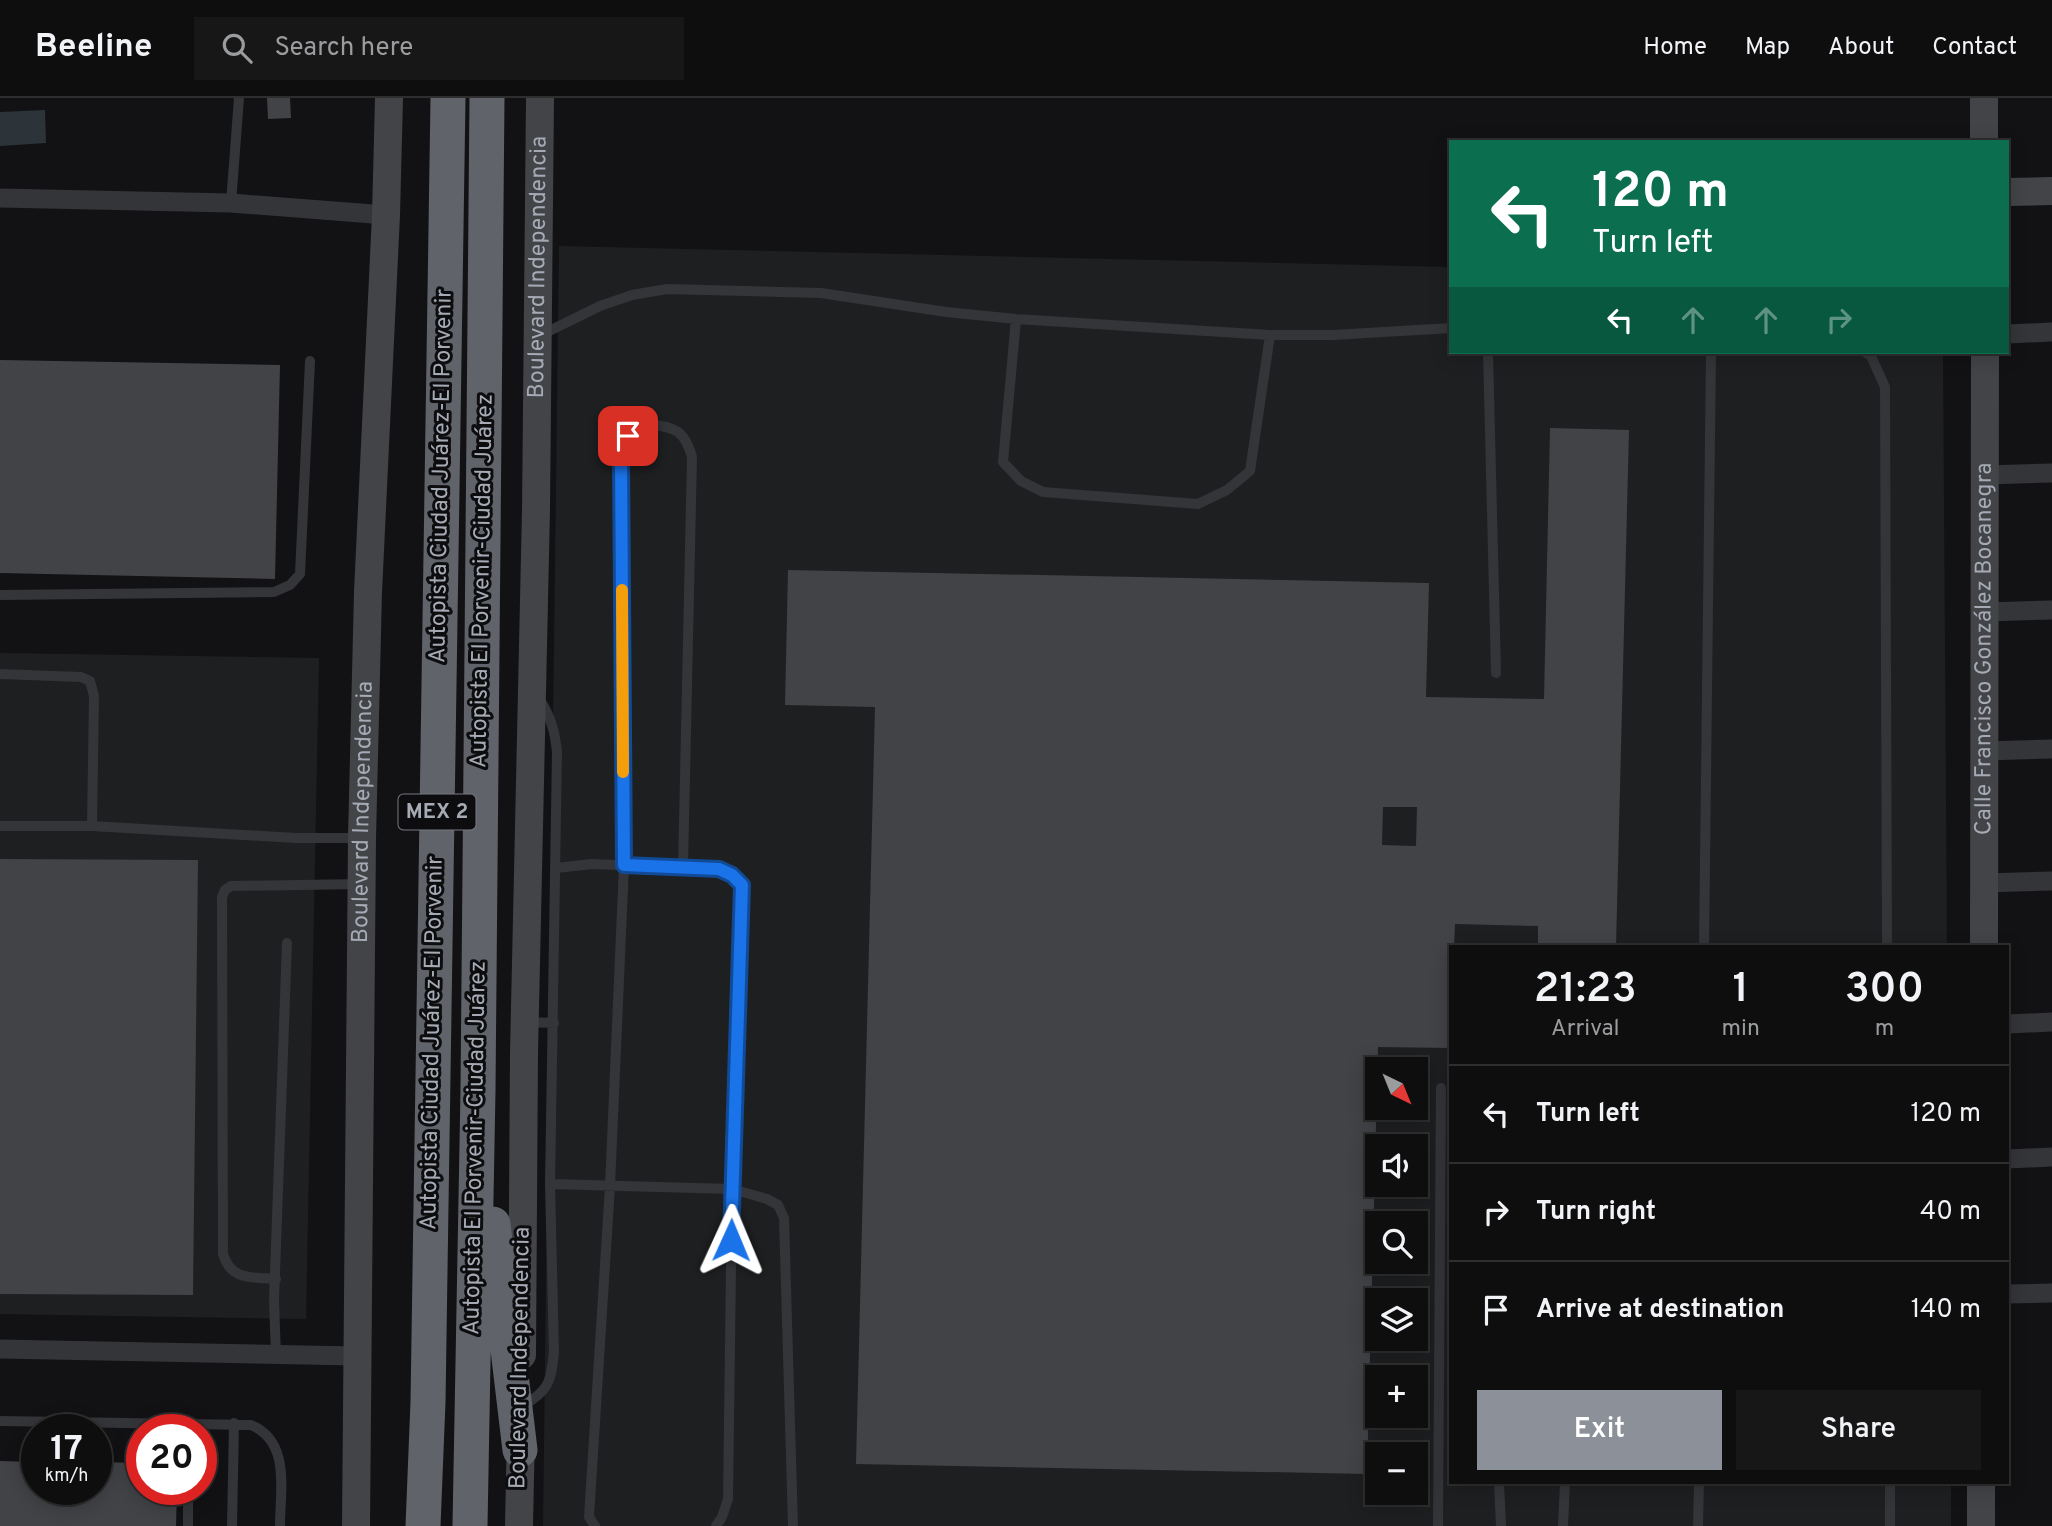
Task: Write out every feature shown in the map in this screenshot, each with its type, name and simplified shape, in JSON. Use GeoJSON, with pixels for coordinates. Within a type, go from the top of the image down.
{"type":"FeatureCollection","features":[{"type":"Feature","properties":{"kind":"highway","name":"Autopista Ciudad Juárez-El Porvenir"},"geometry":{"type":"LineString","coordinates":[[423,1526],[428,1374],[448,98]]}},
{"type":"Feature","properties":{"kind":"highway","name":"Autopista El Porvenir-Ciudad Juárez"},"geometry":{"type":"LineString","coordinates":[[470,1526],[478,1090],[487,98]]}},
{"type":"Feature","properties":{"kind":"highway"},"geometry":{"type":"LineString","coordinates":[[478,1090],[520,1450]]}},
{"type":"Feature","properties":{"kind":"main road","name":"Boulevard Independencia"},"geometry":{"type":"LineString","coordinates":[[356,1526],[362,838],[368,578],[386,215],[389,98]]}},
{"type":"Feature","properties":{"kind":"main road","name":"Boulevard Independencia"},"geometry":{"type":"LineString","coordinates":[[519,1526],[540,98]]}},
{"type":"Feature","properties":{"kind":"main road"},"geometry":{"type":"LineString","coordinates":[[1984,98],[1984,140]]}},
{"type":"Feature","properties":{"kind":"main road"},"geometry":{"type":"LineString","coordinates":[[2009,192],[2052,191]]}},
{"type":"Feature","properties":{"kind":"main road","name":"Calle Francisco González Bocanegra"},"geometry":{"type":"LineString","coordinates":[[1984,945],[1985,354]]}},
{"type":"Feature","properties":{"kind":"main road"},"geometry":{"type":"LineString","coordinates":[[1981,1484],[1981,1526]]}},
{"type":"Feature","properties":{"kind":"street"},"geometry":{"type":"LineString","coordinates":[[0,198],[231,203],[386,215]]}},
{"type":"Feature","properties":{"kind":"street"},"geometry":{"type":"LineString","coordinates":[[2009,334],[2052,332]]}},
{"type":"Feature","properties":{"kind":"street"},"geometry":{"type":"LineString","coordinates":[[1986,475],[2052,472]]}},
{"type":"Feature","properties":{"kind":"street"},"geometry":{"type":"LineString","coordinates":[[1984,612],[2052,610]]}},
{"type":"Feature","properties":{"kind":"street"},"geometry":{"type":"LineString","coordinates":[[1985,751],[2052,749]]}},
{"type":"Feature","properties":{"kind":"street"},"geometry":{"type":"LineString","coordinates":[[1984,883],[2052,881]]}},
{"type":"Feature","properties":{"kind":"street"},"geometry":{"type":"LineString","coordinates":[[2009,1024],[2052,1022]]}},
{"type":"Feature","properties":{"kind":"street"},"geometry":{"type":"LineString","coordinates":[[2009,1158],[2052,1157]]}},
{"type":"Feature","properties":{"kind":"street"},"geometry":{"type":"LineString","coordinates":[[2009,1294],[2052,1293]]}},
{"type":"Feature","properties":{"kind":"street"},"geometry":{"type":"LineString","coordinates":[[0,1349],[356,1356]]}},
{"type":"Feature","properties":{"kind":"lane"},"geometry":{"type":"LineString","coordinates":[[231,203],[239,98]]}},
{"type":"Feature","properties":{"kind":"lane"},"geometry":{"type":"LineString","coordinates":[[537,337],[600,306],[632,295],[667,289],[821,293],[946,312],[1016,319],[1270,335],[1333,335],[1449,328]]}},
{"type":"Feature","properties":{"kind":"lane"},"geometry":{"type":"LineString","coordinates":[[1016,319],[1003,462],[1021,481],[1043,492],[1198,504],[1227,490],[1250,471],[1270,335]]}},
{"type":"Feature","properties":{"kind":"lane"},"geometry":{"type":"LineString","coordinates":[[1488,354],[1496,673]]}},
{"type":"Feature","properties":{"kind":"lane"},"geometry":{"type":"LineString","coordinates":[[1704,945],[1710,354]]}},
{"type":"Feature","properties":{"kind":"lane"},"geometry":{"type":"LineString","coordinates":[[1868,354],[1885,387],[1887,945]]}},
{"type":"Feature","properties":{"kind":"lane"},"geometry":{"type":"LineString","coordinates":[[0,595],[274,592],[290,585],[300,573],[310,360]]}},
{"type":"Feature","properties":{"kind":"lane"},"geometry":{"type":"LineString","coordinates":[[595,1526],[589,1517],[610,1186],[624,865],[621,460],[628,436],[642,423],[676,428],[687,440],[692,457],[683,868]]}},
{"type":"Feature","properties":{"kind":"lane"},"geometry":{"type":"LineString","coordinates":[[0,674],[81,677],[90,681],[94,696],[92,826]]}},
{"type":"Feature","properties":{"kind":"lane"},"geometry":{"type":"LineString","coordinates":[[522,1406],[547,1388],[553,1363],[550,1184],[556,868],[555,734],[550,715],[533,688]]}},
{"type":"Feature","properties":{"kind":"lane"},"geometry":{"type":"LineString","coordinates":[[0,826],[92,826],[296,838],[362,838]]}},
{"type":"Feature","properties":{"kind":"lane"},"geometry":{"type":"LineString","coordinates":[[556,868],[592,864],[719,869],[732,875],[742,885],[732,1189],[728,1500],[716,1526]]}},
{"type":"Feature","properties":{"kind":"lane"},"geometry":{"type":"LineString","coordinates":[[276,1279],[235,1273],[229,1269],[223,1254],[222,897],[225,890],[231,886],[363,884]]}},
{"type":"Feature","properties":{"kind":"lane"},"geometry":{"type":"LineString","coordinates":[[276,1356],[276,1279],[288,943]]}},
{"type":"Feature","properties":{"kind":"lane"},"geometry":{"type":"LineString","coordinates":[[525,1022],[554,1023]]}},
{"type":"Feature","properties":{"kind":"lane"},"geometry":{"type":"LineString","coordinates":[[1438,1526],[1445,1302],[1441,1088]]}},
{"type":"Feature","properties":{"kind":"lane"},"geometry":{"type":"LineString","coordinates":[[550,1184],[732,1189],[778,1205],[784,1218],[793,1526]]}},
{"type":"Feature","properties":{"kind":"lane"},"geometry":{"type":"LineString","coordinates":[[0,1421],[126,1425]]}},
{"type":"Feature","properties":{"kind":"lane"},"geometry":{"type":"LineString","coordinates":[[232,1526],[234,1423]]}},
{"type":"Feature","properties":{"kind":"lane"},"geometry":{"type":"LineString","coordinates":[[217,1424],[251,1424],[261,1429],[275,1444],[280,1455],[279,1526]]}},
{"type":"Feature","properties":{"kind":"lane"},"geometry":{"type":"LineString","coordinates":[[1499,1484],[1501,1526]]}},
{"type":"Feature","properties":{"kind":"lane"},"geometry":{"type":"LineString","coordinates":[[1563,1526],[1565,1484]]}},
{"type":"Feature","properties":{"kind":"lane"},"geometry":{"type":"LineString","coordinates":[[1698,1526],[1699,1484]]}},
{"type":"Feature","properties":{"kind":"lane"},"geometry":{"type":"LineString","coordinates":[[1890,1484],[1890,1526]]}},
{"type":"Feature","properties":{"kind":"lane"},"geometry":{"type":"LineString","coordinates":[[188,1505],[188,1526]]}},
{"type":"Feature","properties":{"kind":"shaded area"},"geometry":{"type":"Polygon","coordinates":[[[45,110],[46,143],[0,146],[0,112],[45,110]]]}},
{"type":"Feature","properties":{"kind":"shaded area"},"geometry":{"type":"Polygon","coordinates":[[[559,246],[1449,267],[1449,354],[1943,354],[1947,945],[1449,945],[1449,1484],[1951,1484],[1951,1526],[543,1526],[559,246]]]}},
{"type":"Feature","properties":{"kind":"shaded area"},"geometry":{"type":"Polygon","coordinates":[[[0,653],[319,658],[306,1319],[0,1314],[0,653]]]}},
{"type":"Feature","properties":{"kind":"building"},"geometry":{"type":"Polygon","coordinates":[[[267,98],[290,98],[291,118],[268,119],[267,98]]]}},
{"type":"Feature","properties":{"kind":"building"},"geometry":{"type":"Polygon","coordinates":[[[0,360],[280,365],[275,579],[0,573],[0,360]]]}},
{"type":"Feature","properties":{"kind":"building"},"geometry":{"type":"Polygon","coordinates":[[[1550,428],[1629,430],[1616,945],[1538,945],[1538,926],[1455,924],[1454,945],[1449,945],[1449,1048],[1378,1047],[1378,1057],[1365,1057],[1365,1120],[1376,1120],[1376,1134],[1365,1134],[1365,1197],[1374,1197],[1374,1211],[1365,1211],[1365,1274],[1372,1274],[1372,1288],[1365,1288],[1365,1351],[1370,1351],[1370,1365],[1365,1365],[1365,1428],[1368,1428],[1368,1442],[1365,1442],[1365,1474],[856,1464],[875,707],[785,705],[788,570],[1429,583],[1426,697],[1544,699],[1550,428]],[[1383,807],[1382,845],[1416,846],[1417,807],[1383,807]]]}},
{"type":"Feature","properties":{"kind":"building"},"geometry":{"type":"Polygon","coordinates":[[[0,859],[198,860],[193,1295],[0,1294],[0,859]]]}},
{"type":"Feature","properties":{"kind":"building"},"geometry":{"type":"Polygon","coordinates":[[[0,1461],[21,1462],[21,1505],[112,1505],[112,1462],[126,1463],[126,1505],[177,1505],[176,1526],[0,1526],[0,1461]]]}},
{"type":"Feature","properties":{"kind":"slow traffic"},"geometry":{"type":"LineString","coordinates":[[622,590],[623,772]]}},
{"type":"Feature","properties":{"kind":"route"},"geometry":{"type":"LineString","coordinates":[[628,436],[621,460],[624,865],[719,869],[732,875],[742,885],[731,1240]]}}]}
